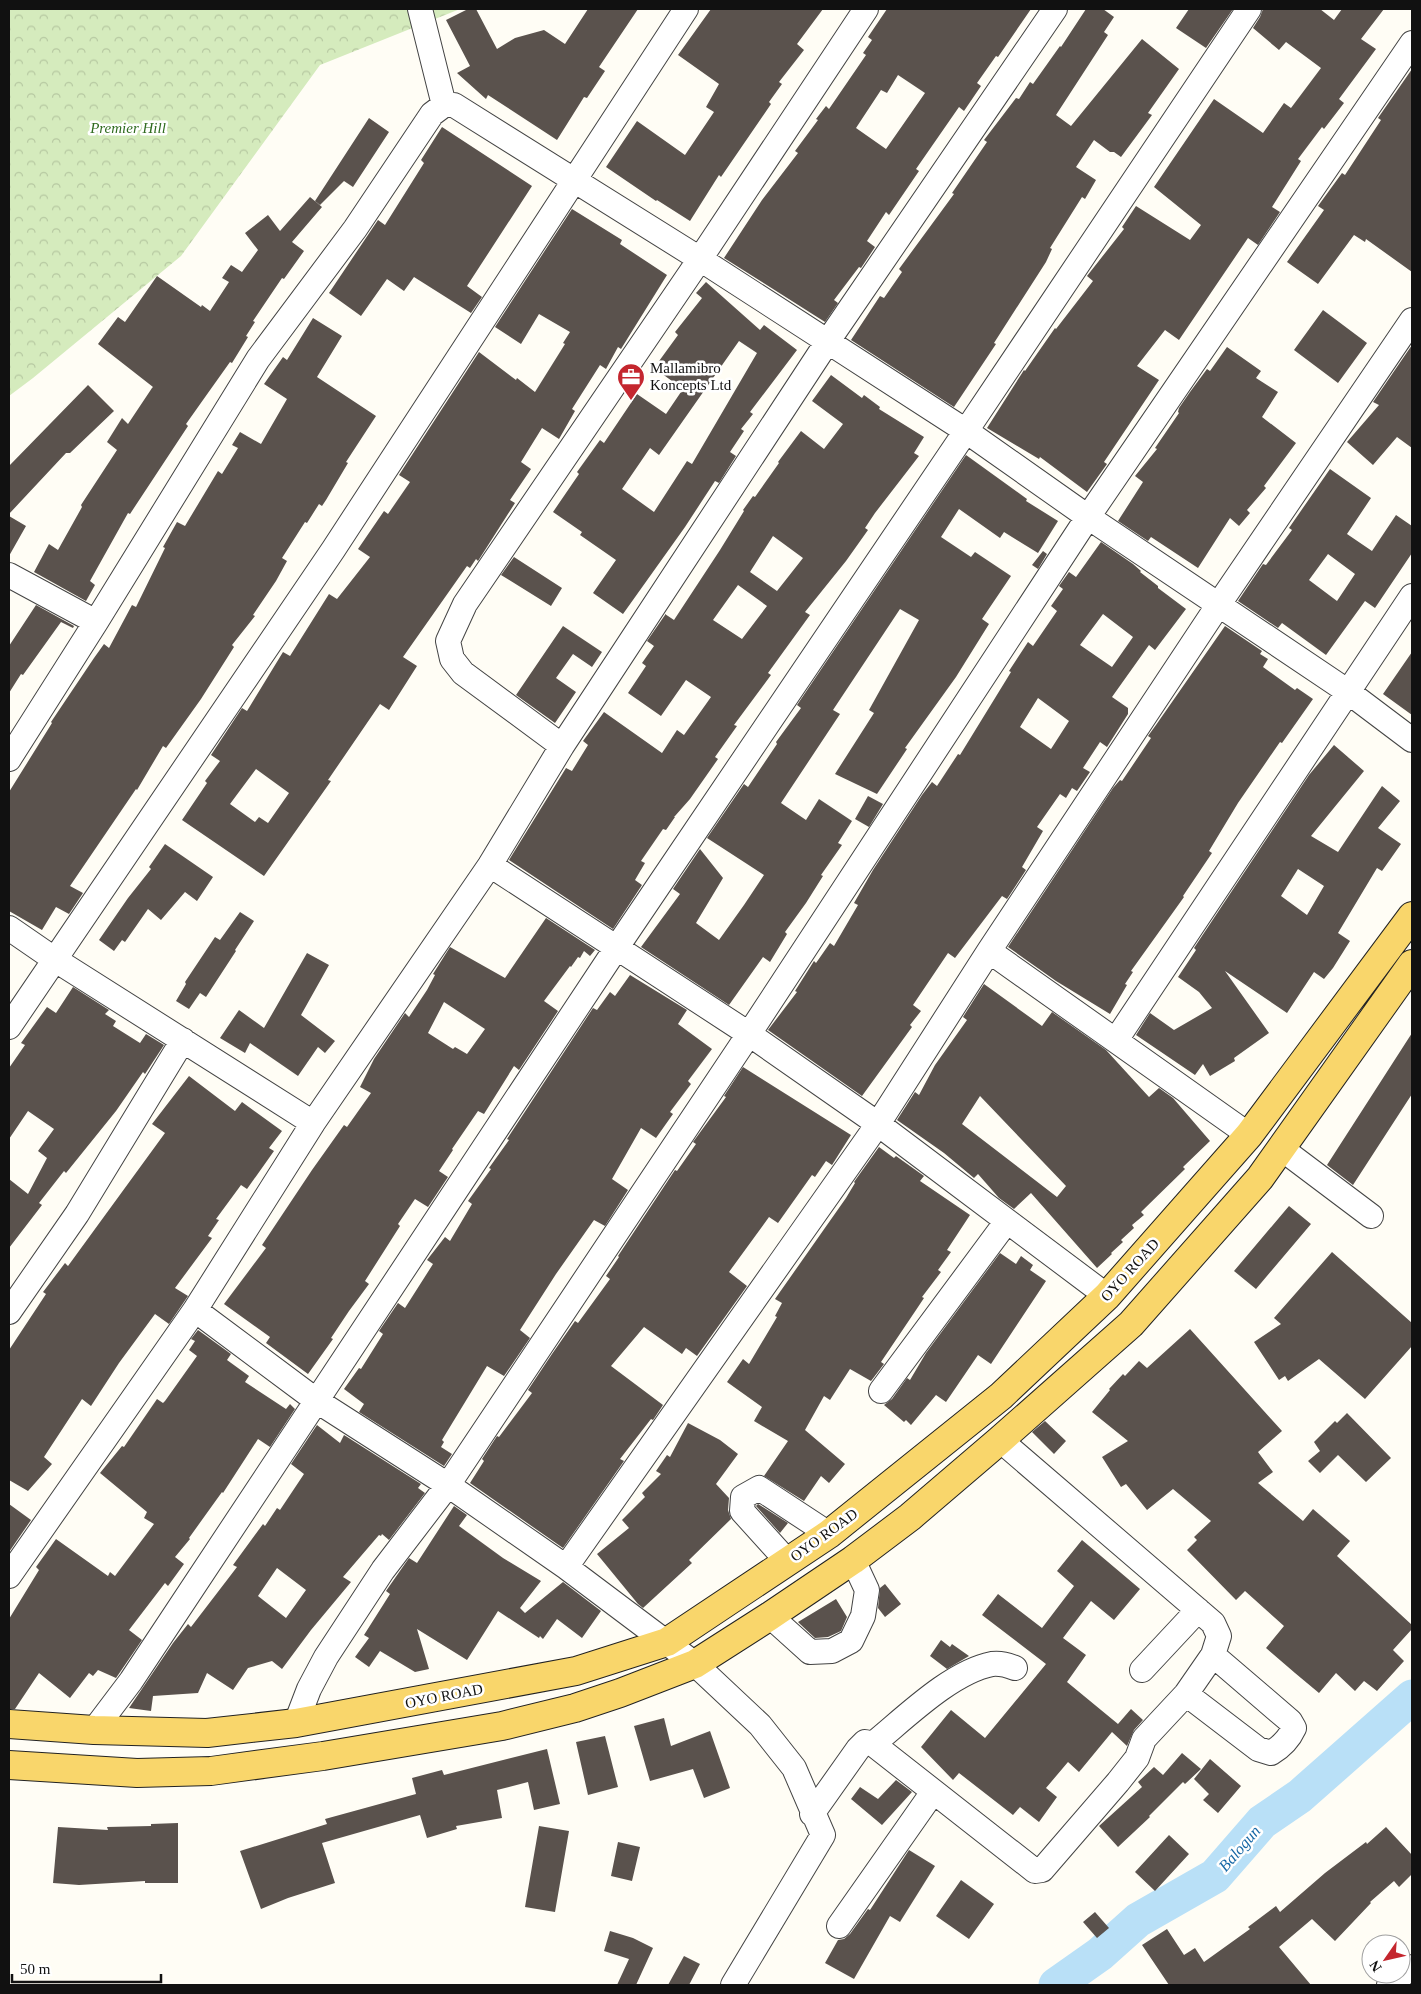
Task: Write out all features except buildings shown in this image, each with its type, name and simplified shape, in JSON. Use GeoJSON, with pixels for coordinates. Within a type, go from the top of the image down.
{"type":"FeatureCollection","features":[{"type":"Feature","properties":{"kind":"main road","name":"OYO ROAD"},"geometry":{"type":"LineString","coordinates":[[9,1724],[94,1730],[207,1733],[296,1723],[576,1671],[667,1642],[829,1534],[1002,1396],[1107,1296],[1249,1135],[1412,916]]}},
{"type":"Feature","properties":{"kind":"main road"},"geometry":{"type":"LineString","coordinates":[[9,1765],[137,1773],[211,1771],[323,1756],[502,1726],[575,1708],[695,1664],[853,1560],[910,1517],[1131,1324],[1260,1178],[1412,964]]}},
{"type":"Feature","properties":{"kind":"street"},"geometry":{"type":"LineString","coordinates":[[420,9],[444,105]]}},
{"type":"Feature","properties":{"kind":"street"},"geometry":{"type":"LineString","coordinates":[[9,1027],[328,558],[686,9]]}},
{"type":"Feature","properties":{"kind":"street"},"geometry":{"type":"LineString","coordinates":[[562,746],[463,673],[452,659],[448,641],[465,604],[700,259],[866,9]]}},
{"type":"Feature","properties":{"kind":"street"},"geometry":{"type":"LineString","coordinates":[[9,1576],[195,1310],[313,1123],[490,865],[562,746],[828,341],[1055,9]]}},
{"type":"Feature","properties":{"kind":"street"},"geometry":{"type":"LineString","coordinates":[[94,1730],[131,1681],[617,947],[1249,9]]}},
{"type":"Feature","properties":{"kind":"street"},"geometry":{"type":"LineString","coordinates":[[296,1723],[308,1689],[326,1657],[383,1570],[448,1485],[749,1034],[1088,517],[1412,43]]}},
{"type":"Feature","properties":{"kind":"street"},"geometry":{"type":"LineString","coordinates":[[9,759],[96,622],[258,358],[355,229],[432,114],[444,105],[454,105],[700,259],[966,431],[1088,517],[1348,691],[1412,740]]}},
{"type":"Feature","properties":{"kind":"street"},"geometry":{"type":"LineString","coordinates":[[566,1567],[878,1124],[989,951],[1219,604],[1412,320]]}},
{"type":"Feature","properties":{"kind":"street"},"geometry":{"type":"LineString","coordinates":[[9,575],[96,622]]}},
{"type":"Feature","properties":{"kind":"street"},"geometry":{"type":"LineString","coordinates":[[1116,1040],[1412,596]]}},
{"type":"Feature","properties":{"kind":"street"},"geometry":{"type":"LineString","coordinates":[[490,865],[749,1034],[878,1124],[1107,1296]]}},
{"type":"Feature","properties":{"kind":"street"},"geometry":{"type":"LineString","coordinates":[[9,928],[54,960],[313,1123]]}},
{"type":"Feature","properties":{"kind":"street"},"geometry":{"type":"LineString","coordinates":[[989,951],[1249,1135]]}},
{"type":"Feature","properties":{"kind":"street"},"geometry":{"type":"LineString","coordinates":[[9,1312],[77,1214],[183,1040]]}},
{"type":"Feature","properties":{"kind":"street"},"geometry":{"type":"LineString","coordinates":[[1282,1149],[1371,1216]]}},
{"type":"Feature","properties":{"kind":"street"},"geometry":{"type":"LineString","coordinates":[[881,1391],[1007,1221]]}},
{"type":"Feature","properties":{"kind":"street"},"geometry":{"type":"LineString","coordinates":[[195,1310],[317,1401],[448,1485],[566,1567],[695,1664],[760,1725],[794,1768],[812,1814],[823,1835],[734,1985]]}},
{"type":"Feature","properties":{"kind":"street"},"geometry":{"type":"LineString","coordinates":[[812,1814],[865,1742],[873,1744],[1035,1871],[1042,1870],[1137,1758],[1144,1739],[1186,1694],[1213,1655],[1218,1636],[1213,1623],[1000,1440]]}},
{"type":"Feature","properties":{"kind":"street"},"geometry":{"type":"LineString","coordinates":[[788,1562],[742,1511],[743,1497],[759,1488],[793,1513],[829,1534]]}},
{"type":"Feature","properties":{"kind":"street"},"geometry":{"type":"LineString","coordinates":[[770,1616],[810,1652],[832,1651],[851,1641],[862,1616],[867,1590],[853,1560]]}},
{"type":"Feature","properties":{"kind":"street"},"geometry":{"type":"LineString","coordinates":[[1142,1670],[1198,1610]]}},
{"type":"Feature","properties":{"kind":"street"},"geometry":{"type":"LineString","coordinates":[[1186,1694],[1258,1750],[1271,1753],[1285,1742],[1290,1735],[1294,1728],[1290,1720],[1213,1655]]}},
{"type":"Feature","properties":{"kind":"street"},"geometry":{"type":"LineString","coordinates":[[873,1744],[943,1687],[974,1670],[992,1664],[1004,1664],[1015,1668]]}},
{"type":"Feature","properties":{"kind":"street"},"geometry":{"type":"LineString","coordinates":[[839,1926],[933,1792]]}},
{"type":"Feature","properties":{"kind":"street"},"geometry":{"type":"LineString","coordinates":[[1389,1985],[1412,1967]]}},
{"type":"Feature","properties":{"kind":"green space","name":"Premier Hill"},"geometry":{"type":"Polygon","coordinates":[[[9,9],[460,9],[320,65],[181,256],[9,396],[9,9]]]}},
{"type":"Feature","properties":{"kind":"waterway","name":"Balogun"},"geometry":{"type":"LineString","coordinates":[[1056,1985],[1100,1954],[1138,1920],[1215,1876],[1262,1822],[1300,1796],[1412,1697]]}},
{"type":"Feature","properties":{"kind":"place","name":"Mallamibro Koncepts Ltd"},"geometry":{"type":"Point","coordinates":[631,401]}}]}
